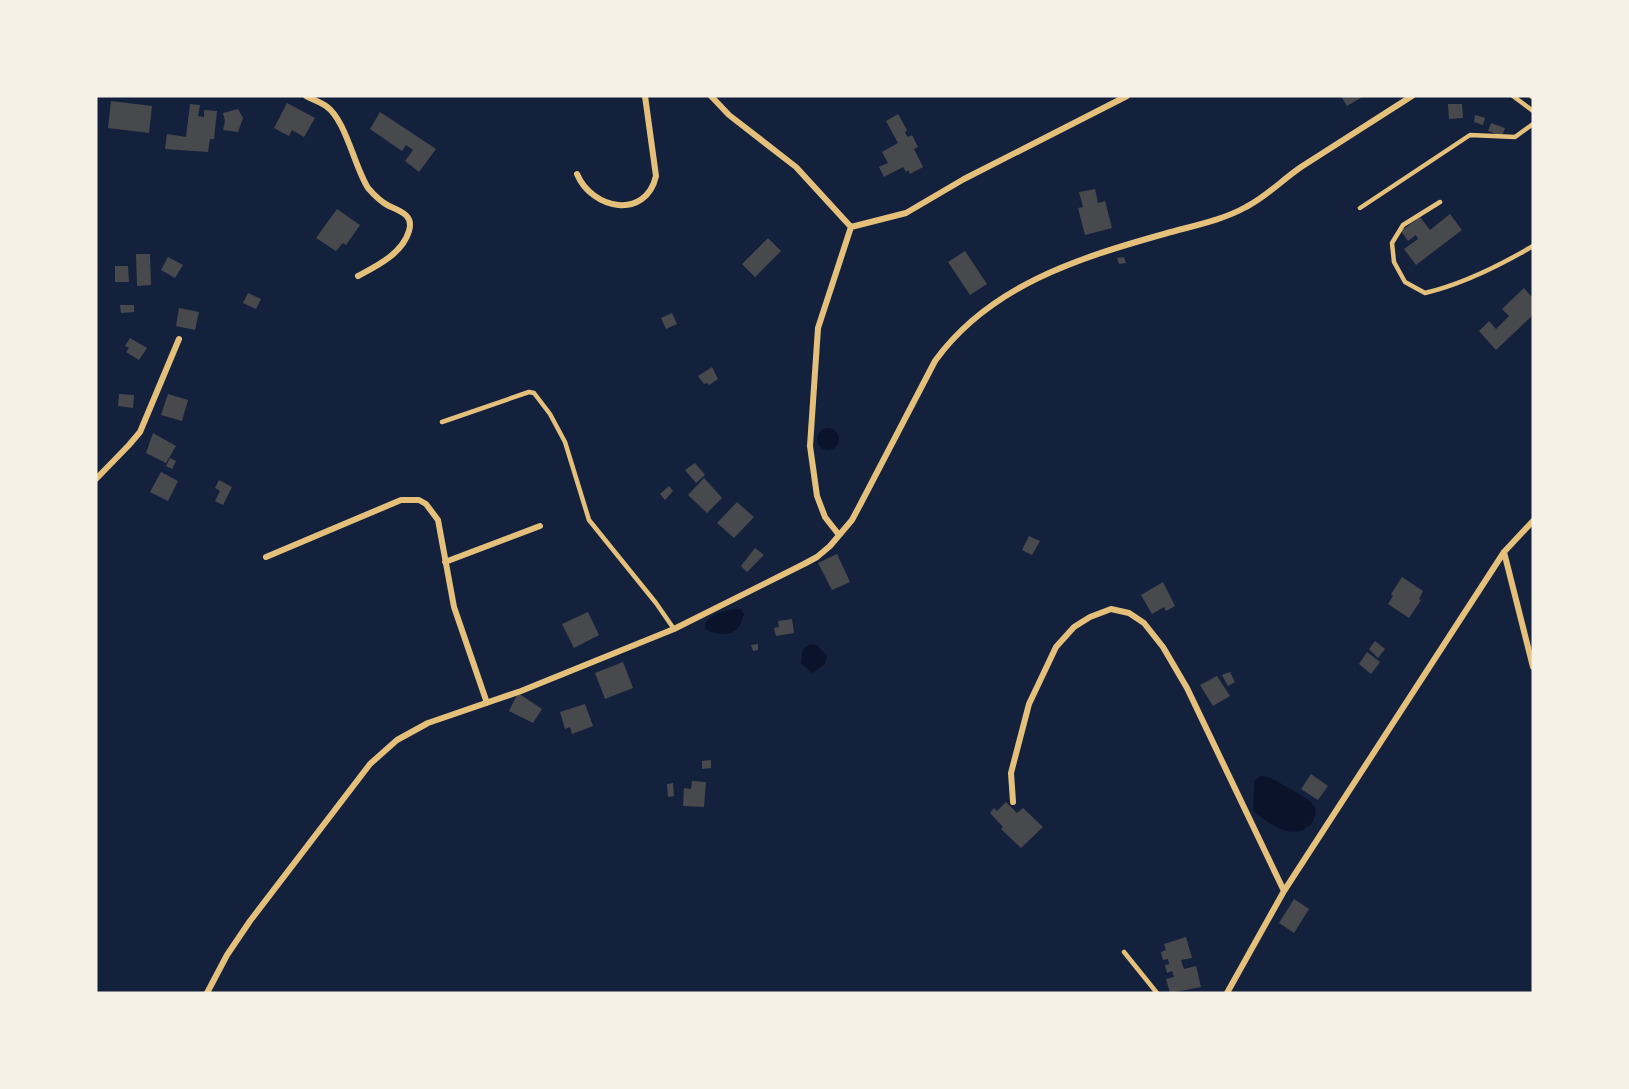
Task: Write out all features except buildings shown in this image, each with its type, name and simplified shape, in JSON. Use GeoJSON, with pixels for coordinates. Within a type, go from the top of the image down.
{"type":"FeatureCollection","features":[{"type":"Feature","properties":{"kind":"street"},"geometry":{"type":"LineString","coordinates":[[306,96],[326,106],[335,114],[361,175],[377,198],[403,211],[408,216],[409,231],[393,254],[381,264],[358,276]]}},
{"type":"Feature","properties":{"kind":"street"},"geometry":{"type":"LineString","coordinates":[[577,174],[589,192],[609,205],[622,207],[649,192],[654,186],[656,176],[645,96]]}},
{"type":"Feature","properties":{"kind":"street"},"geometry":{"type":"LineString","coordinates":[[711,96],[729,115],[796,167],[851,227]]}},
{"type":"Feature","properties":{"kind":"street"},"geometry":{"type":"LineString","coordinates":[[851,227],[906,213],[964,179],[1127,96]]}},
{"type":"Feature","properties":{"kind":"street"},"geometry":{"type":"LineString","coordinates":[[207,993],[239,936],[370,764],[397,740],[428,723],[541,683],[674,629],[817,557],[852,520],[934,361],[949,341],[982,312],[1004,296],[1068,264],[1221,218],[1247,207],[1299,169],[1412,96]]}},
{"type":"Feature","properties":{"kind":"street"},"geometry":{"type":"LineString","coordinates":[[839,535],[825,517],[817,496],[810,446],[818,327],[851,227]]}},
{"type":"Feature","properties":{"kind":"street"},"geometry":{"type":"LineString","coordinates":[[96,479],[140,432],[179,339]]}},
{"type":"Feature","properties":{"kind":"street"},"geometry":{"type":"LineString","coordinates":[[266,557],[401,500],[412,499],[426,504],[434,512],[441,530],[457,619],[487,703]]}},
{"type":"Feature","properties":{"kind":"street"},"geometry":{"type":"LineString","coordinates":[[1227,993],[1284,891],[1504,552],[1533,521]]}},
{"type":"Feature","properties":{"kind":"street"},"geometry":{"type":"LineString","coordinates":[[445,562],[540,526]]}},
{"type":"Feature","properties":{"kind":"street"},"geometry":{"type":"LineString","coordinates":[[1504,552],[1533,667]]}},
{"type":"Feature","properties":{"kind":"street"},"geometry":{"type":"LineString","coordinates":[[1013,802],[1011,773],[1029,704],[1056,647],[1074,627],[1090,617],[1111,609],[1129,612],[1144,623],[1163,647],[1187,688],[1284,891]]}},
{"type":"Feature","properties":{"kind":"lane"},"geometry":{"type":"LineString","coordinates":[[1513,96],[1533,111]]}},
{"type":"Feature","properties":{"kind":"lane"},"geometry":{"type":"LineString","coordinates":[[1360,208],[1470,135],[1515,136],[1533,124]]}},
{"type":"Feature","properties":{"kind":"lane"},"geometry":{"type":"LineString","coordinates":[[1440,202],[1403,225],[1392,243],[1394,262],[1405,282],[1425,293],[1447,288],[1508,261],[1533,246]]}},
{"type":"Feature","properties":{"kind":"lane"},"geometry":{"type":"LineString","coordinates":[[442,422],[529,392],[534,393],[550,414],[565,442],[589,520],[674,629]]}},
{"type":"Feature","properties":{"kind":"lane"},"geometry":{"type":"LineString","coordinates":[[1124,952],[1157,993]]}},
{"type":"Feature","properties":{"kind":"water"},"geometry":{"type":"Polygon","coordinates":[[[828,428],[836,431],[839,439],[836,447],[828,450],[820,447],[817,439],[820,431],[828,428]]]}},
{"type":"Feature","properties":{"kind":"water"},"geometry":{"type":"Polygon","coordinates":[[[741,609],[744,614],[735,631],[718,634],[705,629],[706,621],[714,615],[727,610],[741,609]]]}},
{"type":"Feature","properties":{"kind":"water"},"geometry":{"type":"Polygon","coordinates":[[[810,644],[817,645],[827,656],[825,664],[812,673],[801,663],[803,649],[810,644]]]}},
{"type":"Feature","properties":{"kind":"water"},"geometry":{"type":"Polygon","coordinates":[[[1261,776],[1274,780],[1312,803],[1315,813],[1311,824],[1296,832],[1288,831],[1273,825],[1253,810],[1254,781],[1261,776]]]}}]}
